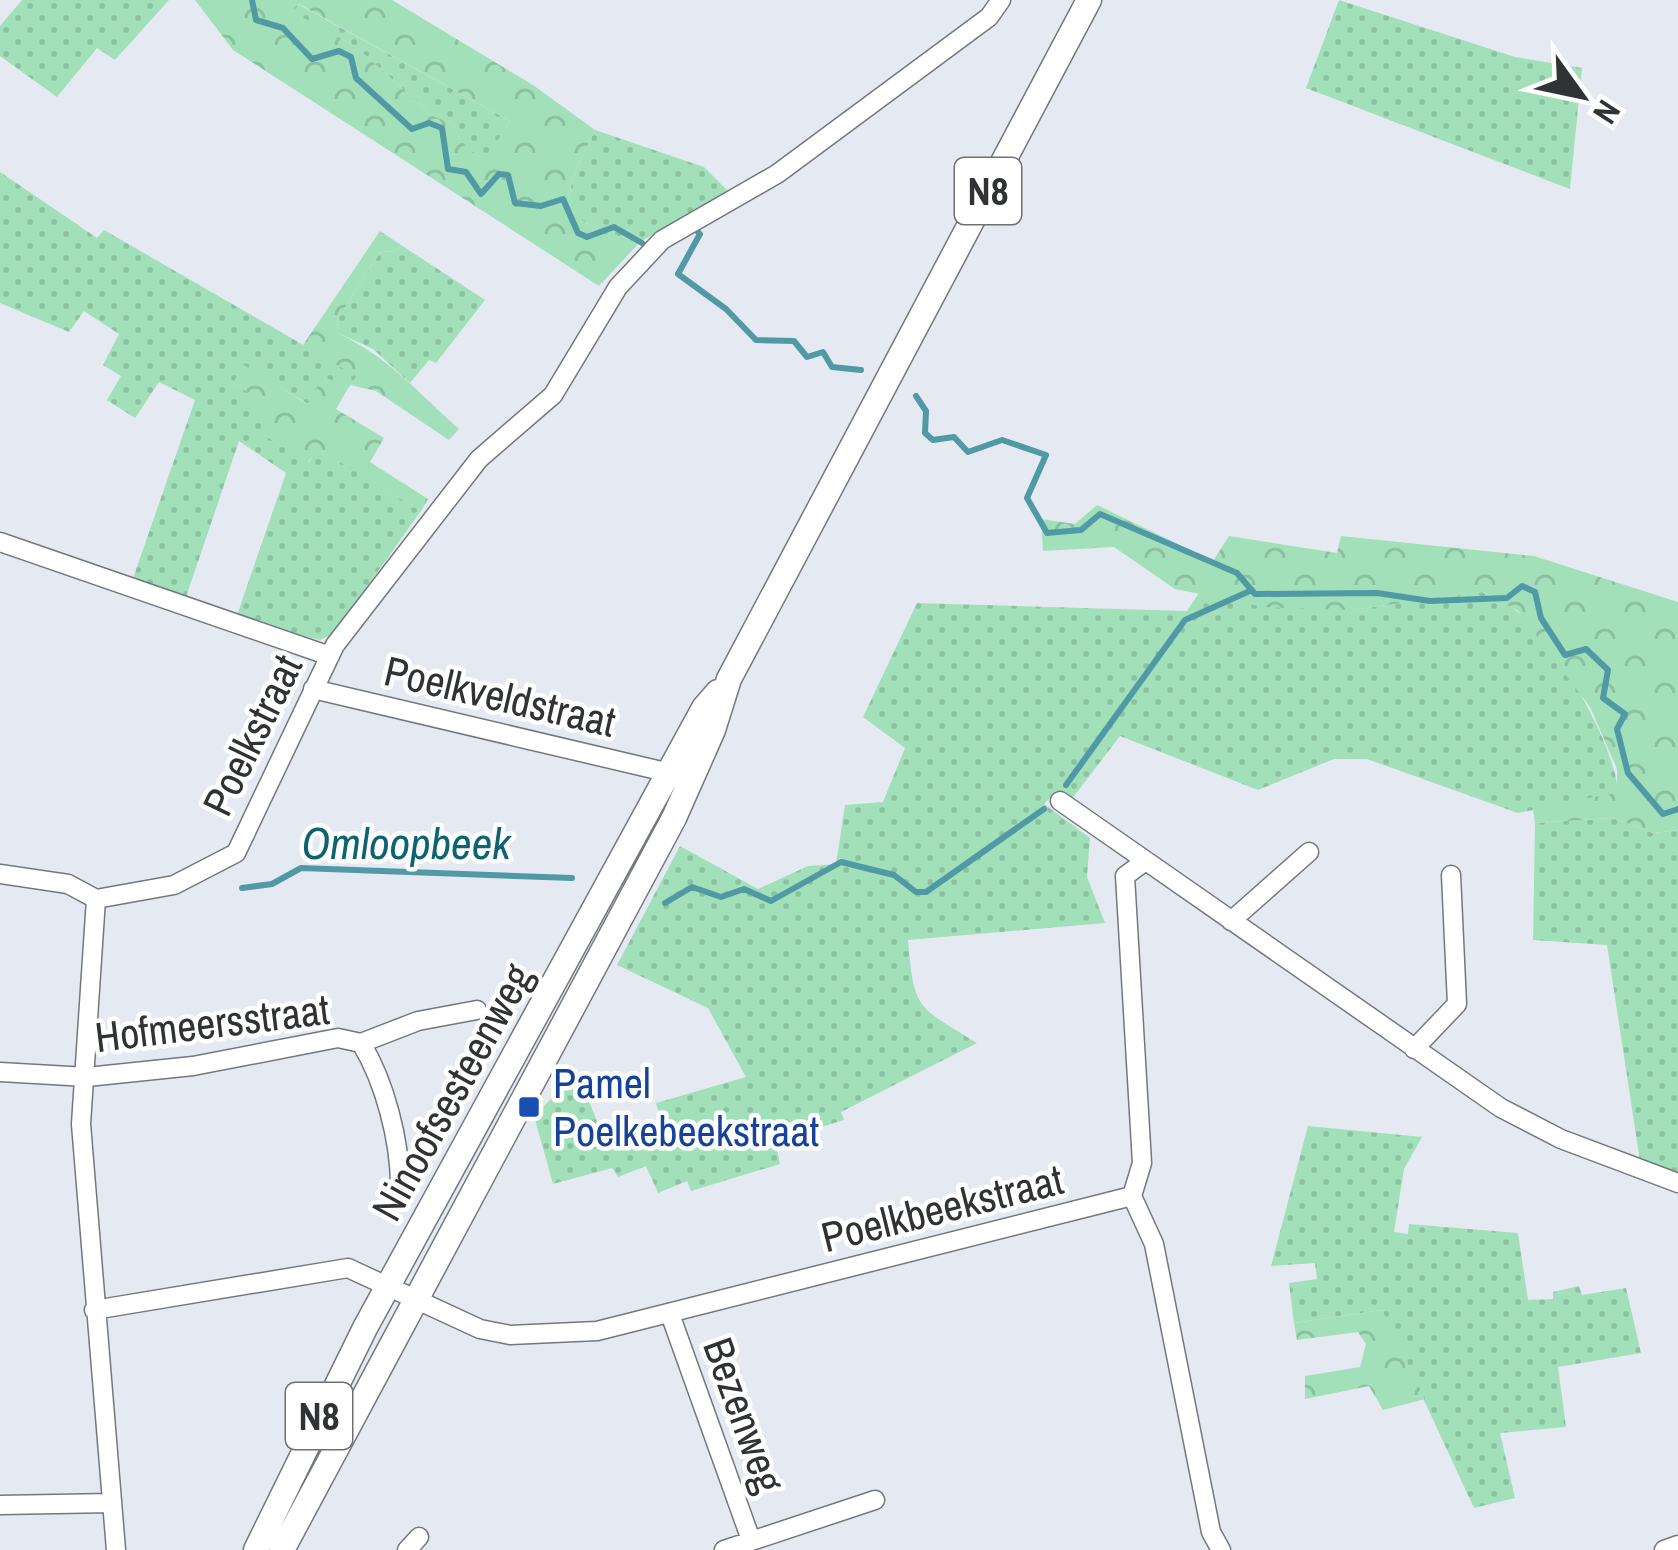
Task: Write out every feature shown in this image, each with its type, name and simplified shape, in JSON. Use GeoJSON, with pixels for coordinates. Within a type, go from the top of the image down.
{"type":"FeatureCollection","features":[{"type":"Feature","properties":{"kind":"main road","name":"Ninoofsesteenweg"},"geometry":{"type":"LineString","coordinates":[[282,1550],[674,818],[729,679],[1089,0]]}},
{"type":"Feature","properties":{"kind":"main road","name":"Ninoofsesteenweg"},"geometry":{"type":"LineString","coordinates":[[256,1550],[388,1286],[704,708],[729,679]]}},
{"type":"Feature","properties":{"kind":"street","name":"Poelkstraat"},"geometry":{"type":"LineString","coordinates":[[96,899],[174,885],[236,853],[330,656],[479,459],[553,395],[618,287],[652,250],[679,227],[814,148],[989,17],[1001,0]]}},
{"type":"Feature","properties":{"kind":"street","name":"Poelkveldstraat"},"geometry":{"type":"LineString","coordinates":[[0,542],[330,656]]}},
{"type":"Feature","properties":{"kind":"street","name":"Poelkveldstraat"},"geometry":{"type":"LineString","coordinates":[[313,689],[670,772]]}},
{"type":"Feature","properties":{"kind":"street"},"geometry":{"type":"LineString","coordinates":[[1060,801],[1501,1108],[1561,1139],[1678,1183]]}},
{"type":"Feature","properties":{"kind":"street"},"geometry":{"type":"LineString","coordinates":[[1231,921],[1310,852]]}},
{"type":"Feature","properties":{"kind":"street"},"geometry":{"type":"LineString","coordinates":[[1144,862],[1126,876],[1142,1162],[1132,1196],[1154,1244],[1211,1532],[1221,1550]]}},
{"type":"Feature","properties":{"kind":"street"},"geometry":{"type":"LineString","coordinates":[[0,874],[68,884],[96,899],[82,1124],[116,1550]]}},
{"type":"Feature","properties":{"kind":"street"},"geometry":{"type":"LineString","coordinates":[[1414,1049],[1457,1004],[1450,875]]}},
{"type":"Feature","properties":{"kind":"street","name":"Hofmeersstraat"},"geometry":{"type":"LineString","coordinates":[[0,1072],[87,1077],[193,1066],[338,1038],[361,1043],[374,1034],[477,1010]]}},
{"type":"Feature","properties":{"kind":"street","name":"Hofmeersstraat"},"geometry":{"type":"LineString","coordinates":[[361,1043],[380,1084],[400,1162],[400,1186]]}},
{"type":"Feature","properties":{"kind":"street","name":"Poelkbeekstraat"},"geometry":{"type":"LineString","coordinates":[[94,1310],[336,1268],[359,1270],[465,1325],[510,1335],[597,1331],[1132,1196]]}},
{"type":"Feature","properties":{"kind":"street","name":"Bezenweg"},"geometry":{"type":"LineString","coordinates":[[670,1313],[751,1540]]}},
{"type":"Feature","properties":{"kind":"street","name":"Bezenweg"},"geometry":{"type":"LineString","coordinates":[[724,1550],[875,1500]]}},
{"type":"Feature","properties":{"kind":"street"},"geometry":{"type":"LineString","coordinates":[[0,1505],[112,1503]]}},
{"type":"Feature","properties":{"kind":"street"},"geometry":{"type":"LineString","coordinates":[[1664,1550],[1678,1545]]}},
{"type":"Feature","properties":{"kind":"green space"},"geometry":{"type":"Polygon","coordinates":[[[22,0],[169,0],[115,60],[97,48],[57,97],[0,56],[0,26],[22,0]]]}},
{"type":"Feature","properties":{"kind":"green space"},"geometry":{"type":"Polygon","coordinates":[[[195,0],[392,0],[533,85],[595,130],[574,176],[571,206],[591,225],[640,242],[599,286],[233,50],[195,0]],[[299,4],[291,11],[355,46],[433,116],[453,124],[460,140],[484,162],[510,121],[299,4]]]}},
{"type":"Feature","properties":{"kind":"green space"},"geometry":{"type":"Polygon","coordinates":[[[1339,0],[1515,57],[1582,68],[1570,189],[1306,88],[1339,0]]]}},
{"type":"Feature","properties":{"kind":"green space"},"geometry":{"type":"Polygon","coordinates":[[[298,4],[510,121],[484,163],[460,140],[453,124],[433,116],[355,46],[290,11],[298,4]]]}},
{"type":"Feature","properties":{"kind":"green space"},"geometry":{"type":"Polygon","coordinates":[[[595,130],[704,167],[728,191],[640,242],[591,225],[571,206],[570,193],[595,130]]]}},
{"type":"Feature","properties":{"kind":"green space"},"geometry":{"type":"Polygon","coordinates":[[[0,172],[97,238],[104,230],[357,376],[347,390],[324,377],[308,404],[244,366],[233,383],[251,394],[270,425],[264,435],[309,462],[317,448],[421,511],[333,634],[320,640],[236,618],[286,473],[239,441],[184,603],[131,584],[195,400],[159,382],[135,418],[107,400],[121,376],[103,365],[119,334],[84,311],[69,332],[0,303],[0,172]]]}},
{"type":"Feature","properties":{"kind":"green space"},"geometry":{"type":"Polygon","coordinates":[[[380,231],[401,245],[396,252],[381,251],[337,320],[338,333],[388,365],[459,429],[449,440],[376,391],[351,385],[356,376],[303,345],[380,231]]]}},
{"type":"Feature","properties":{"kind":"green space"},"geometry":{"type":"Polygon","coordinates":[[[401,245],[485,300],[436,363],[429,360],[410,383],[373,349],[338,333],[337,320],[381,251],[396,252],[401,245]]]}},
{"type":"Feature","properties":{"kind":"green space"},"geometry":{"type":"Polygon","coordinates":[[[244,365],[307,404],[324,376],[347,390],[336,409],[384,438],[370,462],[428,499],[421,511],[318,449],[308,462],[264,435],[270,424],[243,408],[251,394],[233,383],[244,365]]]}},
{"type":"Feature","properties":{"kind":"green space"},"geometry":{"type":"Polygon","coordinates":[[[1097,505],[1213,561],[1229,536],[1337,553],[1341,536],[1534,556],[1678,602],[1678,830],[1653,833],[1613,818],[1535,823],[1533,808],[1617,793],[1617,769],[1590,707],[1518,611],[1483,592],[1351,610],[1264,607],[1175,589],[1114,547],[1043,551],[1041,519],[1075,524],[1097,505]]]}},
{"type":"Feature","properties":{"kind":"green space"},"geometry":{"type":"Polygon","coordinates":[[[1482,592],[1531,624],[1564,668],[1607,749],[1618,794],[1518,813],[1367,759],[1334,759],[1258,790],[1120,736],[1071,800],[1056,791],[1044,804],[1090,838],[1087,877],[1105,923],[908,940],[913,981],[922,1004],[977,1043],[841,1112],[844,1120],[775,1141],[780,1164],[691,1191],[687,1181],[658,1193],[646,1166],[618,1177],[612,1168],[553,1184],[534,1116],[563,1087],[574,1065],[608,1148],[663,1128],[656,1103],[746,1077],[708,1008],[617,965],[680,846],[758,889],[808,866],[836,864],[845,805],[883,802],[905,748],[863,717],[917,603],[1187,611],[1199,593],[1351,610],[1482,592]]]}},
{"type":"Feature","properties":{"kind":"green space"},"geometry":{"type":"Polygon","coordinates":[[[1613,818],[1653,833],[1678,830],[1678,1172],[1640,1161],[1607,945],[1533,940],[1535,823],[1613,818]]]}},
{"type":"Feature","properties":{"kind":"green space"},"geometry":{"type":"Polygon","coordinates":[[[1308,1126],[1422,1137],[1404,1169],[1394,1232],[1408,1234],[1409,1224],[1518,1233],[1528,1300],[1553,1299],[1553,1292],[1579,1286],[1582,1295],[1626,1288],[1641,1353],[1558,1367],[1566,1427],[1500,1433],[1515,1498],[1474,1508],[1382,1310],[1294,1323],[1289,1283],[1317,1279],[1315,1263],[1271,1266],[1308,1126]]]}},
{"type":"Feature","properties":{"kind":"green space"},"geometry":{"type":"Polygon","coordinates":[[[1382,1310],[1425,1399],[1383,1410],[1369,1386],[1305,1399],[1305,1376],[1360,1367],[1366,1344],[1358,1332],[1297,1340],[1294,1323],[1382,1310]]]}},
{"type":"Feature","properties":{"kind":"waterway"},"geometry":{"type":"LineString","coordinates":[[252,0],[256,20],[283,28],[312,59],[339,51],[351,57],[356,78],[412,129],[429,123],[442,128],[448,169],[466,172],[481,194],[499,174],[508,175],[515,203],[541,206],[563,199],[578,233],[587,237],[614,227],[642,243]]}},
{"type":"Feature","properties":{"kind":"waterway"},"geometry":{"type":"LineString","coordinates":[[695,229],[700,234],[678,274],[726,309],[756,340],[794,341],[807,357],[823,352],[832,367],[861,370]]}},
{"type":"Feature","properties":{"kind":"waterway"},"geometry":{"type":"LineString","coordinates":[[916,396],[926,411],[925,433],[933,440],[954,437],[968,452],[1002,440],[1046,455],[1027,498],[1047,533],[1081,530],[1100,514],[1237,573],[1255,594],[1377,593],[1430,601],[1507,598],[1522,586],[1535,592],[1541,618],[1565,655],[1586,649],[1608,670],[1603,698],[1625,714],[1617,729],[1628,773],[1663,814],[1678,809]]}},
{"type":"Feature","properties":{"kind":"waterway","name":"Omloopbeek"},"geometry":{"type":"LineString","coordinates":[[1066,785],[1185,620],[1252,590]]}},
{"type":"Feature","properties":{"kind":"waterway","name":"Omloopbeek"},"geometry":{"type":"LineString","coordinates":[[665,903],[692,887],[721,897],[744,889],[771,901],[841,862],[894,875],[916,892],[926,892],[1044,809]]}},
{"type":"Feature","properties":{"kind":"waterway","name":"Omloopbeek"},"geometry":{"type":"LineString","coordinates":[[242,888],[272,884],[301,868],[572,878]]}},
{"type":"Feature","properties":{"kind":"place","name":"Pamel Poelkebeekstraat"},"geometry":{"type":"Point","coordinates":[529,1107]}}]}
